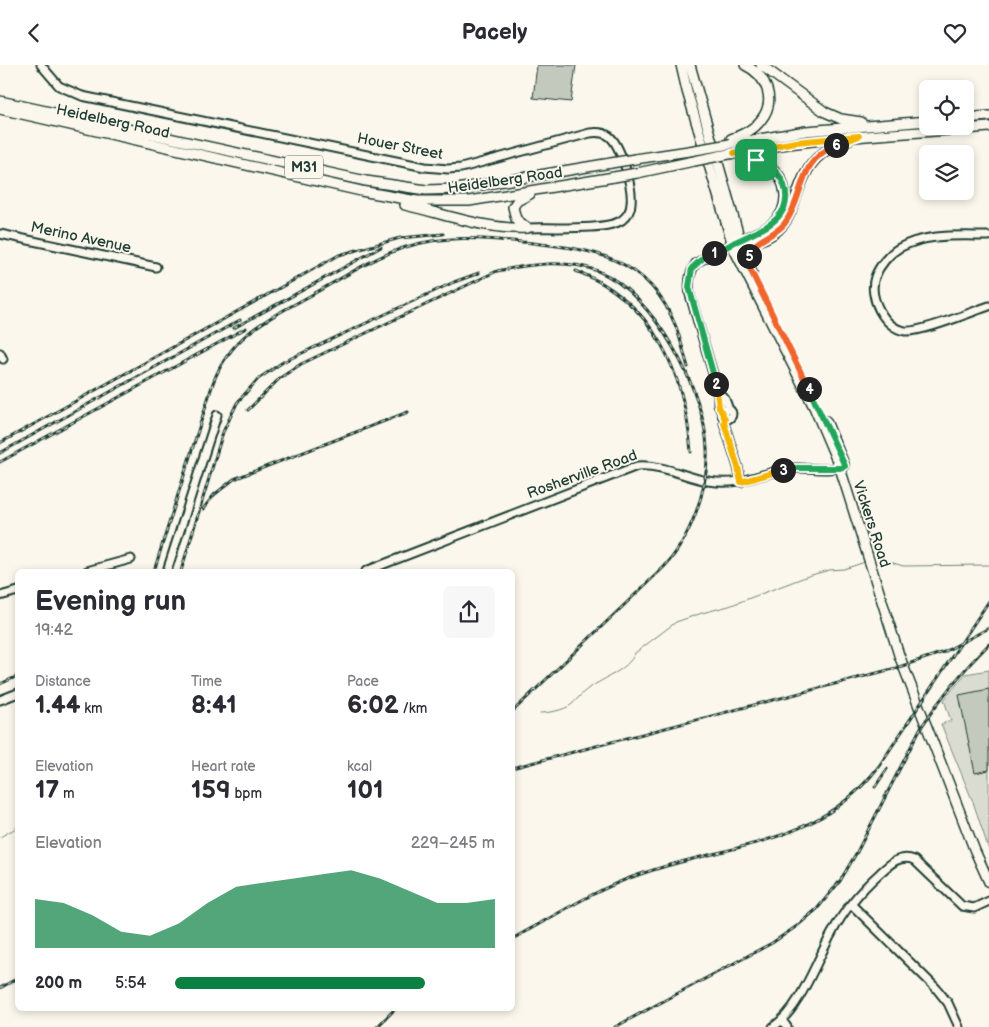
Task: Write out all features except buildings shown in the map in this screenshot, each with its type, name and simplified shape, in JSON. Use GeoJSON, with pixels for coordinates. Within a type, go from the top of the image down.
{"type":"FeatureCollection","features":[{"type":"Feature","properties":{"kind":"main road","name":"Vickers Road"},"geometry":{"type":"LineString","coordinates":[[681,65],[687,91],[735,245],[842,467]]}},
{"type":"Feature","properties":{"kind":"main road","name":"Vickers Road"},"geometry":{"type":"LineString","coordinates":[[690,65],[735,225],[735,245],[748,264],[830,431],[909,682],[989,882]]}},
{"type":"Feature","properties":{"kind":"main road"},"geometry":{"type":"LineString","coordinates":[[692,75],[698,65]]}},
{"type":"Feature","properties":{"kind":"main road"},"geometry":{"type":"LineString","coordinates":[[728,142],[755,127],[767,109],[768,95],[766,84],[756,71],[745,65]]}},
{"type":"Feature","properties":{"kind":"main road"},"geometry":{"type":"LineString","coordinates":[[761,65],[825,112],[841,119],[878,124]]}},
{"type":"Feature","properties":{"kind":"main road","name":"Heidelberg Road"},"geometry":{"type":"LineString","coordinates":[[0,101],[366,181],[426,189],[457,189],[787,133],[919,122]]}},
{"type":"Feature","properties":{"kind":"main road","name":"Heidelberg Road"},"geometry":{"type":"LineString","coordinates":[[0,109],[361,191],[440,203],[481,199],[614,177],[796,142],[989,127]]}},
{"type":"Feature","properties":{"kind":"main road"},"geometry":{"type":"LineString","coordinates":[[974,117],[989,116]]}},
{"type":"Feature","properties":{"kind":"main road"},"geometry":{"type":"LineString","coordinates":[[735,245],[762,239],[775,233],[785,222],[806,170],[816,157],[830,147],[859,136]]}},
{"type":"Feature","properties":{"kind":"main road"},"geometry":{"type":"LineString","coordinates":[[734,153],[767,164],[777,172],[785,188],[784,206],[779,217],[771,225],[735,245]]}},
{"type":"Feature","properties":{"kind":"main road"},"geometry":{"type":"LineString","coordinates":[[527,227],[514,216],[514,204],[526,196],[557,186]]}},
{"type":"Feature","properties":{"kind":"main road"},"geometry":{"type":"LineString","coordinates":[[361,191],[383,200],[483,224],[513,228],[527,227]]}},
{"type":"Feature","properties":{"kind":"main road"},"geometry":{"type":"LineString","coordinates":[[735,225],[742,231],[752,235]]}},
{"type":"Feature","properties":{"kind":"main road"},"geometry":{"type":"LineString","coordinates":[[748,264],[750,251],[762,239]]}},
{"type":"Feature","properties":{"kind":"main road","name":"Vickers Road"},"geometry":{"type":"LineString","coordinates":[[892,624],[989,872]]}},
{"type":"Feature","properties":{"kind":"street","name":"Houer Street"},"geometry":{"type":"LineString","coordinates":[[41,65],[59,86],[82,96],[424,167],[461,168],[590,133],[605,133],[610,137],[621,156],[631,195],[630,209],[622,220],[606,225],[527,227]]}},
{"type":"Feature","properties":{"kind":"street","name":"Merino Avenue"},"geometry":{"type":"LineString","coordinates":[[0,234],[156,267]]}},
{"type":"Feature","properties":{"kind":"street"},"geometry":{"type":"LineString","coordinates":[[989,235],[933,237],[907,244],[893,252],[886,260],[875,277],[874,289],[885,320],[894,328],[906,331],[919,329],[989,306]]}},
{"type":"Feature","properties":{"kind":"street"},"geometry":{"type":"LineString","coordinates":[[735,245],[696,263],[692,268],[689,280],[690,295],[718,391],[718,404],[726,414],[724,423],[741,482]]}},
{"type":"Feature","properties":{"kind":"street"},"geometry":{"type":"LineString","coordinates":[[168,569],[217,415]]}},
{"type":"Feature","properties":{"kind":"street","name":"Rosherville Road"},"geometry":{"type":"LineString","coordinates":[[371,569],[638,467],[662,467],[707,481],[741,482],[794,468],[842,467]]}},
{"type":"Feature","properties":{"kind":"street"},"geometry":{"type":"LineString","coordinates":[[94,569],[131,559]]}},
{"type":"Feature","properties":{"kind":"street"},"geometry":{"type":"LineString","coordinates":[[0,596],[15,592]]}},
{"type":"Feature","properties":{"kind":"street"},"geometry":{"type":"LineString","coordinates":[[0,700],[15,694]]}},
{"type":"Feature","properties":{"kind":"street"},"geometry":{"type":"LineString","coordinates":[[773,1027],[792,1009],[832,932],[851,904],[890,864],[904,857],[914,860],[962,906],[974,908],[989,901]]}},
{"type":"Feature","properties":{"kind":"street"},"geometry":{"type":"LineString","coordinates":[[851,904],[942,995],[953,1011],[959,1027]]}},
{"type":"Feature","properties":{"kind":"street"},"geometry":{"type":"LineString","coordinates":[[782,1020],[787,1027]]}},
{"type":"Feature","properties":{"kind":"shaded area"},"geometry":{"type":"Polygon","coordinates":[[[989,670],[989,850],[973,802],[941,724],[951,721],[944,700],[965,674],[989,670]]]}},
{"type":"Feature","properties":{"kind":"waterway"},"geometry":{"type":"LineString","coordinates":[[881,559],[903,566],[989,565]]}},
{"type":"Feature","properties":{"kind":"waterway"},"geometry":{"type":"LineString","coordinates":[[540,713],[556,711],[571,705],[585,691],[620,670],[635,653],[676,622],[729,606],[808,576],[829,570],[844,569],[865,562]]}},
{"type":"Feature","properties":{"kind":"waterway"},"geometry":{"type":"LineString","coordinates":[[0,837],[15,829]]}},
{"type":"Feature","properties":{"kind":"railway"},"geometry":{"type":"LineString","coordinates":[[0,443],[339,255],[400,238],[443,234]]}},
{"type":"Feature","properties":{"kind":"railway"},"geometry":{"type":"LineString","coordinates":[[155,569],[213,383],[231,351],[242,339],[268,319],[359,268],[394,251],[420,243],[449,239],[478,239],[570,248],[614,260],[633,270],[650,284],[664,303],[676,327],[688,367]]}},
{"type":"Feature","properties":{"kind":"railway"},"geometry":{"type":"LineString","coordinates":[[234,328],[381,247]]}},
{"type":"Feature","properties":{"kind":"railway"},"geometry":{"type":"LineString","coordinates":[[248,410],[280,378],[301,364],[497,271],[522,266],[548,264],[586,267],[598,271],[619,283],[638,300],[657,322],[673,347],[697,400],[704,426],[707,449],[705,480],[701,496],[690,528],[664,567],[515,709]]}},
{"type":"Feature","properties":{"kind":"railway"},"geometry":{"type":"LineString","coordinates":[[576,271],[603,284],[626,301],[645,320],[660,343],[673,368],[681,395],[688,423],[691,452]]}},
{"type":"Feature","properties":{"kind":"railway"},"geometry":{"type":"LineString","coordinates":[[182,569],[223,432],[237,403],[258,379],[283,362],[454,282],[479,273]]}},
{"type":"Feature","properties":{"kind":"railway"},"geometry":{"type":"LineString","coordinates":[[0,453],[240,320]]}},
{"type":"Feature","properties":{"kind":"railway"},"geometry":{"type":"LineString","coordinates":[[0,462],[246,328]]}},
{"type":"Feature","properties":{"kind":"railway"},"geometry":{"type":"LineString","coordinates":[[203,509],[214,495],[234,479],[408,412]]}},
{"type":"Feature","properties":{"kind":"railway"},"geometry":{"type":"LineString","coordinates":[[515,937],[590,896],[622,881],[671,864],[769,839],[799,828],[828,813],[855,793],[879,766],[989,601]]}},
{"type":"Feature","properties":{"kind":"railway"},"geometry":{"type":"LineString","coordinates":[[515,767],[896,668],[944,652],[989,628]]}},
{"type":"Feature","properties":{"kind":"railway"},"geometry":{"type":"LineString","coordinates":[[615,1027],[772,943],[797,926],[817,909],[840,881],[857,852],[920,729],[952,685],[989,644]]}},
{"type":"Feature","properties":{"kind":"railway"},"geometry":{"type":"LineString","coordinates":[[0,684],[15,677]]}},
{"type":"Feature","properties":{"kind":"railway"},"geometry":{"type":"LineString","coordinates":[[875,787],[887,769]]}},
{"type":"Feature","properties":{"kind":"railway"},"geometry":{"type":"LineString","coordinates":[[0,988],[15,980]]}},
{"type":"Feature","properties":{"kind":"railway"},"geometry":{"type":"LineString","coordinates":[[377,1027],[393,1011]]}},
{"type":"Feature","properties":{"kind":"route"},"geometry":{"type":"LineString","coordinates":[[859,136],[830,147],[816,157],[806,170],[789,216],[775,233],[754,245],[750,251],[748,264],[830,431],[845,466],[840,468],[794,468],[741,482],[724,423],[725,419],[718,404],[718,391],[690,295],[689,280],[692,268],[696,263],[771,225],[782,212],[786,193],[781,177],[772,167],[756,160],[734,153],[796,142],[859,136]]}}]}
